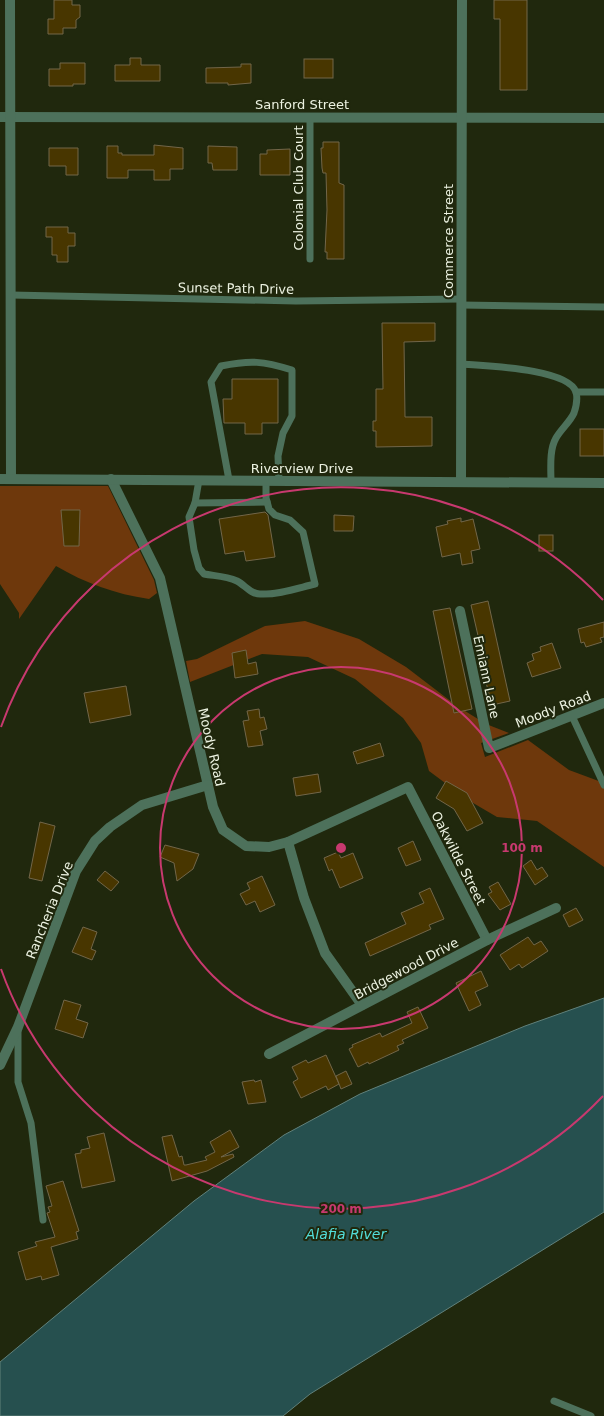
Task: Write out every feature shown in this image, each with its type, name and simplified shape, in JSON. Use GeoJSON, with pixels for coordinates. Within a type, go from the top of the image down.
{"type":"FeatureCollection","features":[{"type":"Feature","properties":{"kind":"street"},"geometry":{"type":"LineString","coordinates":[[10,0],[11,479]]}},
{"type":"Feature","properties":{"kind":"street","name":"Commerce Street"},"geometry":{"type":"LineString","coordinates":[[461,481],[462,0]]}},
{"type":"Feature","properties":{"kind":"street","name":"Sanford Street"},"geometry":{"type":"LineString","coordinates":[[0,117],[604,118]]}},
{"type":"Feature","properties":{"kind":"street","name":"Riverview Drive"},"geometry":{"type":"LineString","coordinates":[[0,479],[461,481],[604,484]]}},
{"type":"Feature","properties":{"kind":"street","name":"Moody Road"},"geometry":{"type":"LineString","coordinates":[[111,479],[160,578],[213,807],[223,830],[246,846],[269,847],[288,842],[408,787]]}},
{"type":"Feature","properties":{"kind":"street","name":"Emiann Lane"},"geometry":{"type":"LineString","coordinates":[[460,611],[489,748]]}},
{"type":"Feature","properties":{"kind":"street","name":"Moody Road"},"geometry":{"type":"LineString","coordinates":[[489,748],[604,703]]}},
{"type":"Feature","properties":{"kind":"street","name":"Rancheria Drive"},"geometry":{"type":"LineString","coordinates":[[0,1065],[18,1027],[76,871],[95,841],[110,827],[142,805],[208,785]]}},
{"type":"Feature","properties":{"kind":"street","name":"Oakwilde Street"},"geometry":{"type":"LineString","coordinates":[[408,787],[487,940]]}},
{"type":"Feature","properties":{"kind":"street"},"geometry":{"type":"LineString","coordinates":[[288,842],[304,898],[325,953],[362,1005]]}},
{"type":"Feature","properties":{"kind":"street","name":"Bridgewood Drive"},"geometry":{"type":"LineString","coordinates":[[269,1054],[487,940],[556,908]]}},
{"type":"Feature","properties":{"kind":"lane","name":"Colonial Club Court"},"geometry":{"type":"LineString","coordinates":[[310,117],[310,259]]}},
{"type":"Feature","properties":{"kind":"lane","name":"Sunset Path Drive"},"geometry":{"type":"LineString","coordinates":[[11,295],[296,301],[461,302],[604,307]]}},
{"type":"Feature","properties":{"kind":"lane"},"geometry":{"type":"LineString","coordinates":[[229,480],[211,382],[221,366],[245,361],[269,363],[292,370],[292,416],[282,433],[278,456],[279,481]]}},
{"type":"Feature","properties":{"kind":"lane"},"geometry":{"type":"LineString","coordinates":[[461,364],[513,368],[556,376],[572,386],[576,392],[577,403],[573,415],[555,439],[551,462],[551,483]]}},
{"type":"Feature","properties":{"kind":"lane"},"geometry":{"type":"LineString","coordinates":[[576,392],[604,392]]}},
{"type":"Feature","properties":{"kind":"lane"},"geometry":{"type":"LineString","coordinates":[[198,480],[195,503],[189,517],[191,535],[199,568],[204,574],[226,577],[239,582],[249,591],[259,595],[315,584],[303,532],[290,520],[275,515],[269,509],[267,502],[266,481]]}},
{"type":"Feature","properties":{"kind":"lane"},"geometry":{"type":"LineString","coordinates":[[195,503],[267,502]]}},
{"type":"Feature","properties":{"kind":"lane"},"geometry":{"type":"LineString","coordinates":[[572,716],[604,785]]}},
{"type":"Feature","properties":{"kind":"lane"},"geometry":{"type":"LineString","coordinates":[[18,1027],[18,1082],[31,1123],[43,1220]]}},
{"type":"Feature","properties":{"kind":"lane"},"geometry":{"type":"LineString","coordinates":[[554,1401],[591,1416]]}},
{"type":"Feature","properties":{"kind":"shaded area"},"geometry":{"type":"Polygon","coordinates":[[[0,486],[108,486],[154,580],[157,593],[149,599],[112,591],[89,583],[56,566],[19,619],[19,613],[0,584],[0,486]]]}},
{"type":"Feature","properties":{"kind":"shaded area"},"geometry":{"type":"Polygon","coordinates":[[[305,621],[359,639],[406,667],[457,706],[486,724],[509,733],[481,743],[485,757],[528,740],[569,770],[604,783],[604,867],[537,821],[497,817],[468,800],[429,771],[421,743],[403,718],[355,679],[308,657],[262,654],[190,682],[186,661],[197,659],[265,626],[305,621]]]}},
{"type":"Feature","properties":{"kind":"water","name":"Alafia River"},"geometry":{"type":"Polygon","coordinates":[[[604,998],[604,1212],[310,1394],[283,1416],[0,1416],[0,1362],[194,1201],[284,1135],[360,1094],[525,1026],[604,998]]]}},
{"type":"Feature","properties":{"kind":"building"},"geometry":{"type":"Polygon","coordinates":[[[54,0],[72,0],[72,5],[80,5],[80,17],[76,20],[76,28],[63,28],[63,34],[48,34],[48,19],[54,19],[54,0]]]}},
{"type":"Feature","properties":{"kind":"building"},"geometry":{"type":"Polygon","coordinates":[[[494,0],[527,0],[527,90],[500,90],[500,19],[494,19],[494,0]]]}},
{"type":"Feature","properties":{"kind":"building"},"geometry":{"type":"Polygon","coordinates":[[[130,58],[141,58],[141,65],[160,65],[160,81],[115,81],[115,65],[130,65],[130,58]]]}},
{"type":"Feature","properties":{"kind":"building"},"geometry":{"type":"Polygon","coordinates":[[[304,59],[333,59],[333,78],[304,78],[304,59]]]}},
{"type":"Feature","properties":{"kind":"building"},"geometry":{"type":"Polygon","coordinates":[[[60,63],[85,63],[85,84],[73,84],[73,86],[49,86],[49,69],[60,69],[60,63]]]}},
{"type":"Feature","properties":{"kind":"building"},"geometry":{"type":"Polygon","coordinates":[[[241,64],[251,64],[251,83],[228,85],[228,83],[206,83],[206,68],[241,67],[241,64]]]}},
{"type":"Feature","properties":{"kind":"building"},"geometry":{"type":"Polygon","coordinates":[[[323,142],[339,142],[339,183],[344,185],[344,259],[327,259],[327,252],[325,252],[327,210],[326,173],[323,173],[322,168],[321,148],[323,148],[323,142]]]}},
{"type":"Feature","properties":{"kind":"building"},"geometry":{"type":"Polygon","coordinates":[[[154,145],[183,148],[183,169],[170,169],[170,180],[154,180],[154,170],[128,170],[128,178],[107,178],[107,146],[118,146],[118,153],[122,153],[122,155],[154,155],[154,145]]]}},
{"type":"Feature","properties":{"kind":"building"},"geometry":{"type":"Polygon","coordinates":[[[208,146],[237,147],[237,170],[213,170],[212,163],[208,163],[208,146]]]}},
{"type":"Feature","properties":{"kind":"building"},"geometry":{"type":"Polygon","coordinates":[[[49,148],[78,148],[78,175],[66,175],[66,166],[49,166],[49,148]]]}},
{"type":"Feature","properties":{"kind":"building"},"geometry":{"type":"Polygon","coordinates":[[[290,149],[290,175],[260,175],[260,154],[267,154],[267,150],[290,149]]]}},
{"type":"Feature","properties":{"kind":"building"},"geometry":{"type":"Polygon","coordinates":[[[46,227],[68,227],[68,233],[75,233],[75,246],[68,246],[68,262],[57,262],[57,255],[52,255],[52,237],[46,237],[46,227]]]}},
{"type":"Feature","properties":{"kind":"building"},"geometry":{"type":"Polygon","coordinates":[[[382,323],[435,323],[435,341],[404,342],[405,417],[432,417],[432,446],[376,447],[376,431],[373,431],[373,421],[376,421],[376,389],[383,389],[382,323]]]}},
{"type":"Feature","properties":{"kind":"building"},"geometry":{"type":"Polygon","coordinates":[[[232,379],[278,379],[278,423],[262,423],[262,434],[245,434],[245,423],[224,423],[223,399],[232,399],[232,379]]]}},
{"type":"Feature","properties":{"kind":"building"},"geometry":{"type":"Polygon","coordinates":[[[580,429],[604,429],[604,456],[580,456],[580,429]]]}},
{"type":"Feature","properties":{"kind":"building"},"geometry":{"type":"Polygon","coordinates":[[[61,510],[80,510],[79,546],[64,546],[61,510]]]}},
{"type":"Feature","properties":{"kind":"building"},"geometry":{"type":"Polygon","coordinates":[[[265,512],[268,515],[275,557],[246,561],[244,551],[225,554],[219,519],[265,512]]]}},
{"type":"Feature","properties":{"kind":"building"},"geometry":{"type":"Polygon","coordinates":[[[334,515],[354,516],[353,531],[334,531],[334,515]]]}},
{"type":"Feature","properties":{"kind":"building"},"geometry":{"type":"Polygon","coordinates":[[[461,518],[461,522],[473,519],[480,549],[471,551],[473,563],[462,565],[460,553],[442,557],[436,527],[448,524],[447,521],[461,518]]]}},
{"type":"Feature","properties":{"kind":"building"},"geometry":{"type":"Polygon","coordinates":[[[539,535],[553,535],[553,551],[539,551],[539,535]]]}},
{"type":"Feature","properties":{"kind":"building"},"geometry":{"type":"Polygon","coordinates":[[[488,601],[510,701],[492,705],[475,641],[479,640],[471,605],[488,601]]]}},
{"type":"Feature","properties":{"kind":"building"},"geometry":{"type":"Polygon","coordinates":[[[450,608],[472,709],[454,713],[433,611],[450,608]]]}},
{"type":"Feature","properties":{"kind":"building"},"geometry":{"type":"Polygon","coordinates":[[[604,622],[604,637],[600,638],[602,642],[586,647],[584,642],[581,643],[578,629],[604,622]]]}},
{"type":"Feature","properties":{"kind":"building"},"geometry":{"type":"Polygon","coordinates":[[[552,643],[561,668],[532,677],[527,663],[534,660],[532,654],[541,651],[540,647],[552,643]]]}},
{"type":"Feature","properties":{"kind":"building"},"geometry":{"type":"Polygon","coordinates":[[[246,650],[248,664],[256,662],[258,674],[235,678],[232,653],[246,650]]]}},
{"type":"Feature","properties":{"kind":"building"},"geometry":{"type":"Polygon","coordinates":[[[126,686],[131,715],[90,723],[84,693],[126,686]]]}},
{"type":"Feature","properties":{"kind":"building"},"geometry":{"type":"Polygon","coordinates":[[[259,709],[260,718],[264,717],[267,729],[260,731],[263,745],[248,747],[243,721],[249,720],[247,711],[259,709]]]}},
{"type":"Feature","properties":{"kind":"building"},"geometry":{"type":"Polygon","coordinates":[[[380,743],[384,756],[357,764],[353,752],[380,743]]]}},
{"type":"Feature","properties":{"kind":"building"},"geometry":{"type":"Polygon","coordinates":[[[318,774],[321,792],[296,796],[293,778],[318,774]]]}},
{"type":"Feature","properties":{"kind":"building"},"geometry":{"type":"Polygon","coordinates":[[[446,781],[467,793],[483,823],[467,831],[454,809],[436,798],[446,781]]]}},
{"type":"Feature","properties":{"kind":"building"},"geometry":{"type":"Polygon","coordinates":[[[40,822],[55,826],[42,881],[29,878],[40,822]]]}},
{"type":"Feature","properties":{"kind":"building"},"geometry":{"type":"Polygon","coordinates":[[[413,841],[421,860],[406,866],[398,848],[413,841]]]}},
{"type":"Feature","properties":{"kind":"building"},"geometry":{"type":"Polygon","coordinates":[[[165,845],[199,854],[193,869],[177,881],[174,863],[160,857],[165,845]]]}},
{"type":"Feature","properties":{"kind":"building"},"geometry":{"type":"Polygon","coordinates":[[[338,852],[341,858],[353,853],[363,878],[340,888],[332,869],[329,871],[324,858],[338,852]]]}},
{"type":"Feature","properties":{"kind":"building"},"geometry":{"type":"Polygon","coordinates":[[[531,860],[537,870],[542,867],[548,876],[535,885],[523,866],[531,860]]]}},
{"type":"Feature","properties":{"kind":"building"},"geometry":{"type":"Polygon","coordinates":[[[105,871],[119,882],[111,891],[97,880],[105,871]]]}},
{"type":"Feature","properties":{"kind":"building"},"geometry":{"type":"Polygon","coordinates":[[[262,876],[275,905],[260,912],[255,901],[246,905],[240,894],[250,889],[247,883],[262,876]]]}},
{"type":"Feature","properties":{"kind":"building"},"geometry":{"type":"Polygon","coordinates":[[[498,882],[511,904],[500,910],[488,894],[492,892],[489,887],[498,882]]]}},
{"type":"Feature","properties":{"kind":"building"},"geometry":{"type":"Polygon","coordinates":[[[430,888],[444,919],[429,925],[431,929],[370,956],[365,943],[406,924],[401,913],[424,903],[419,893],[430,888]]]}},
{"type":"Feature","properties":{"kind":"building"},"geometry":{"type":"Polygon","coordinates":[[[576,908],[583,920],[569,927],[563,915],[576,908]]]}},
{"type":"Feature","properties":{"kind":"building"},"geometry":{"type":"Polygon","coordinates":[[[83,927],[97,932],[91,949],[96,951],[92,960],[72,952],[83,927]]]}},
{"type":"Feature","properties":{"kind":"building"},"geometry":{"type":"Polygon","coordinates":[[[528,937],[534,945],[541,941],[548,951],[522,968],[519,964],[510,970],[500,955],[528,937]]]}},
{"type":"Feature","properties":{"kind":"building"},"geometry":{"type":"Polygon","coordinates":[[[481,971],[488,986],[475,992],[481,1005],[469,1011],[456,983],[481,971]]]}},
{"type":"Feature","properties":{"kind":"building"},"geometry":{"type":"Polygon","coordinates":[[[64,1000],[81,1005],[76,1019],[88,1023],[83,1038],[55,1029],[64,1000]]]}},
{"type":"Feature","properties":{"kind":"building"},"geometry":{"type":"Polygon","coordinates":[[[418,1007],[428,1028],[402,1040],[404,1043],[397,1046],[399,1050],[369,1064],[368,1062],[358,1067],[349,1049],[353,1047],[352,1045],[380,1033],[382,1037],[412,1023],[407,1012],[418,1007]]]}},
{"type":"Feature","properties":{"kind":"building"},"geometry":{"type":"Polygon","coordinates":[[[326,1055],[339,1084],[328,1090],[326,1086],[301,1098],[293,1082],[298,1079],[292,1067],[306,1060],[308,1063],[326,1055]]]}},
{"type":"Feature","properties":{"kind":"building"},"geometry":{"type":"Polygon","coordinates":[[[346,1071],[352,1084],[341,1089],[336,1076],[346,1071]]]}},
{"type":"Feature","properties":{"kind":"building"},"geometry":{"type":"Polygon","coordinates":[[[254,1080],[255,1082],[261,1080],[266,1102],[248,1104],[242,1082],[254,1080]]]}},
{"type":"Feature","properties":{"kind":"building"},"geometry":{"type":"Polygon","coordinates":[[[230,1130],[239,1147],[221,1157],[233,1154],[234,1157],[207,1171],[172,1181],[162,1137],[172,1135],[179,1157],[182,1156],[184,1165],[186,1165],[207,1160],[205,1157],[215,1152],[210,1142],[230,1130]]]}},
{"type":"Feature","properties":{"kind":"building"},"geometry":{"type":"Polygon","coordinates":[[[104,1133],[115,1181],[82,1188],[75,1154],[81,1153],[81,1150],[90,1148],[87,1137],[104,1133]]]}},
{"type":"Feature","properties":{"kind":"building"},"geometry":{"type":"Polygon","coordinates":[[[63,1181],[79,1231],[76,1232],[78,1239],[51,1247],[59,1275],[42,1280],[41,1276],[26,1280],[18,1252],[37,1246],[35,1242],[55,1237],[47,1213],[50,1212],[48,1207],[52,1206],[46,1186],[63,1181]]]}}]}
